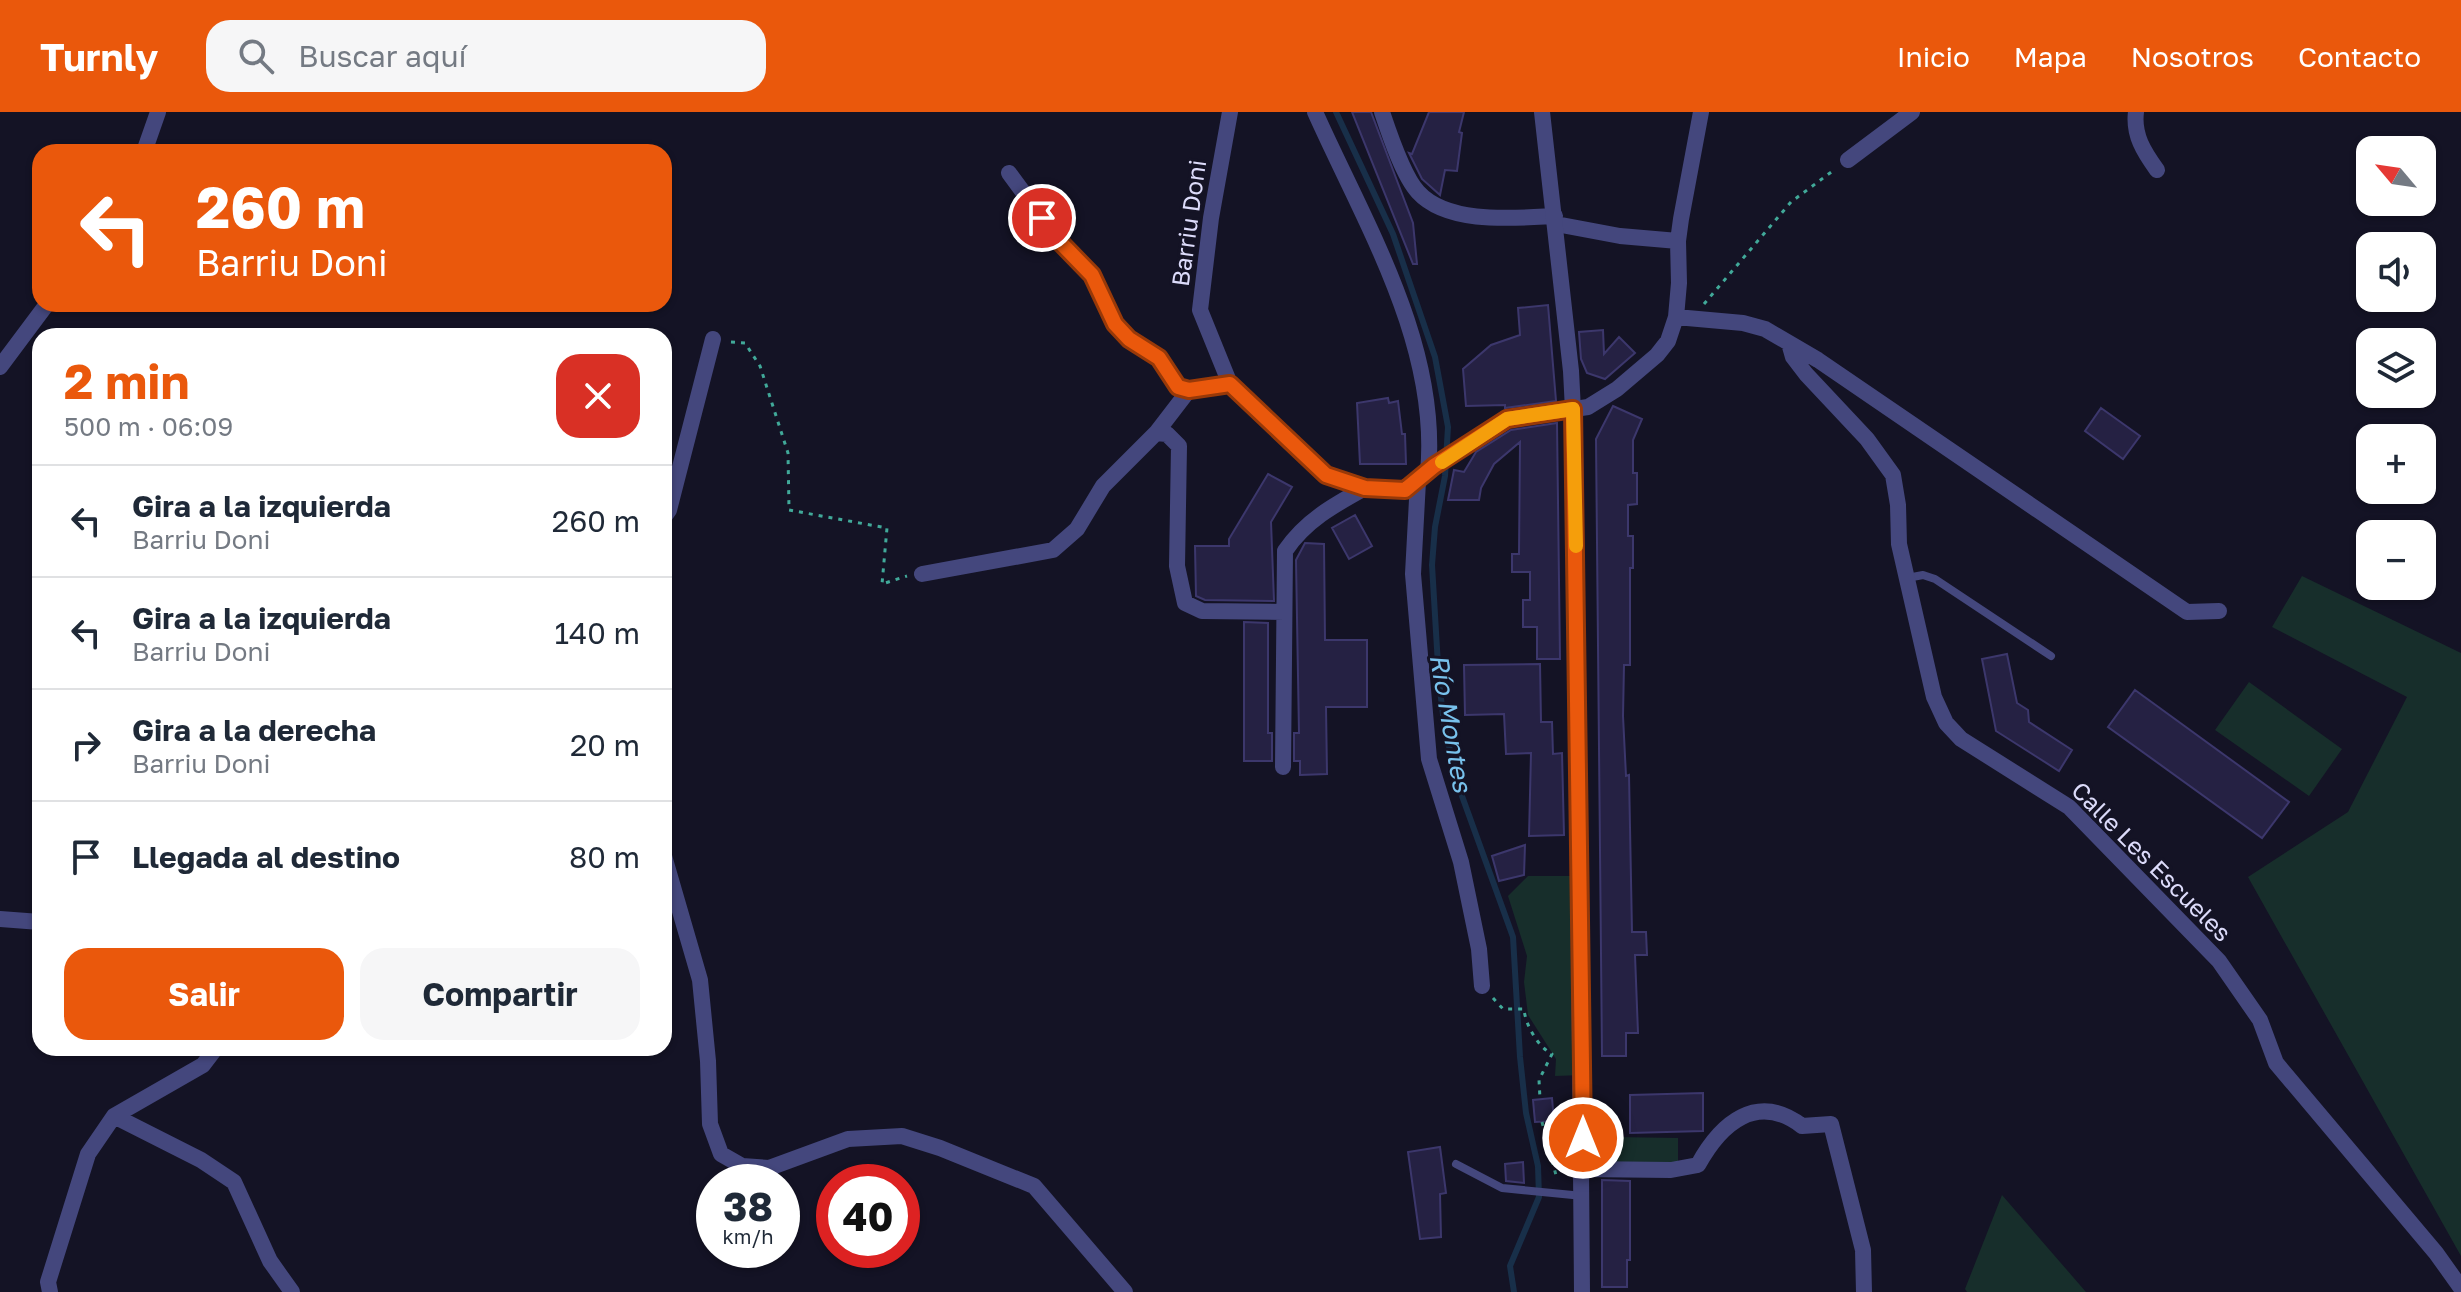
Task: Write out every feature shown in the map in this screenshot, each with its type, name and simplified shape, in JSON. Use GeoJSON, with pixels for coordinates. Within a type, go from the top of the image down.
{"type":"FeatureCollection","features":[{"type":"Feature","properties":{"kind":"street"},"geometry":{"type":"LineString","coordinates":[[147,144],[158,112]]}},
{"type":"Feature","properties":{"kind":"street","name":"Barriu Doni"},"geometry":{"type":"LineString","coordinates":[[1230,112],[1211,218],[1200,310],[1230,384],[1326,475],[1365,488],[1405,490],[1507,419],[1588,407],[1617,389],[1657,355],[1668,341],[1676,317]]}},
{"type":"Feature","properties":{"kind":"street"},"geometry":{"type":"LineString","coordinates":[[1315,112],[1394,285],[1410,331],[1426,407],[1431,443],[1413,574],[1429,759],[1461,862],[1479,949],[1482,986]]}},
{"type":"Feature","properties":{"kind":"street"},"geometry":{"type":"LineString","coordinates":[[1382,112],[1394,147],[1418,192],[1437,203],[1482,219],[1555,220],[1620,236],[1678,241]]}},
{"type":"Feature","properties":{"kind":"street"},"geometry":{"type":"LineString","coordinates":[[1542,112],[1573,409],[1582,1292]]}},
{"type":"Feature","properties":{"kind":"street"},"geometry":{"type":"LineString","coordinates":[[1701,112],[1678,241],[1676,317],[1754,326],[1789,343],[2187,612],[2219,611]]}},
{"type":"Feature","properties":{"kind":"street"},"geometry":{"type":"LineString","coordinates":[[1848,160],[1912,112]]}},
{"type":"Feature","properties":{"kind":"street"},"geometry":{"type":"LineString","coordinates":[[2136,112],[2134,126],[2144,152],[2157,170]]}},
{"type":"Feature","properties":{"kind":"street"},"geometry":{"type":"LineString","coordinates":[[1009,173],[1059,241],[1092,275],[1115,324],[1129,339],[1159,358],[1178,387],[1189,390],[1230,384]]}},
{"type":"Feature","properties":{"kind":"street"},"geometry":{"type":"LineString","coordinates":[[0,367],[41,312]]}},
{"type":"Feature","properties":{"kind":"street"},"geometry":{"type":"LineString","coordinates":[[672,498],[713,339]]}},
{"type":"Feature","properties":{"kind":"street","name":"Calle Les Escueles"},"geometry":{"type":"LineString","coordinates":[[1789,343],[1793,357],[1806,374],[1867,439],[1893,475],[1899,544],[1934,697],[1946,723],[1961,739],[2069,807],[2219,961],[2260,1020],[2276,1063],[2436,1253],[2461,1288]]}},
{"type":"Feature","properties":{"kind":"street"},"geometry":{"type":"LineString","coordinates":[[922,574],[1053,550],[1077,529],[1103,486],[1156,433],[1189,390]]}},
{"type":"Feature","properties":{"kind":"street"},"geometry":{"type":"LineString","coordinates":[[1156,433],[1167,434],[1179,446],[1177,566],[1185,603],[1202,611],[1284,612]]}},
{"type":"Feature","properties":{"kind":"street"},"geometry":{"type":"LineString","coordinates":[[1283,767],[1285,551],[1297,532],[1328,508],[1365,488]]}},
{"type":"Feature","properties":{"kind":"street"},"geometry":{"type":"LineString","coordinates":[[672,884],[700,980],[710,1124],[721,1154],[742,1166],[769,1168],[848,1139],[902,1136],[940,1148],[1034,1186],[1125,1292]]}},
{"type":"Feature","properties":{"kind":"street"},"geometry":{"type":"LineString","coordinates":[[0,919],[32,921]]}},
{"type":"Feature","properties":{"kind":"street"},"geometry":{"type":"LineString","coordinates":[[50,1292],[48,1282],[88,1154],[114,1116],[203,1065],[210,1056]]}},
{"type":"Feature","properties":{"kind":"street"},"geometry":{"type":"LineString","coordinates":[[1583,1169],[1671,1170],[1698,1165],[1710,1143],[1730,1124],[1764,1110],[1785,1113],[1802,1126],[1831,1124],[1863,1250],[1864,1292]]}},
{"type":"Feature","properties":{"kind":"street"},"geometry":{"type":"LineString","coordinates":[[114,1116],[201,1160],[234,1182],[270,1261],[292,1292]]}},
{"type":"Feature","properties":{"kind":"lane"},"geometry":{"type":"LineString","coordinates":[[1907,578],[1923,575],[1935,579],[2051,656]]}},
{"type":"Feature","properties":{"kind":"lane"},"geometry":{"type":"LineString","coordinates":[[1456,1164],[1502,1188],[1583,1196]]}},
{"type":"Feature","properties":{"kind":"path"},"geometry":{"type":"LineString","coordinates":[[1701,319],[1705,301],[1763,232],[1791,202],[1848,160]]}},
{"type":"Feature","properties":{"kind":"path"},"geometry":{"type":"LineString","coordinates":[[713,339],[745,343],[760,366],[788,453],[789,510],[887,528],[882,584],[922,574]]}},
{"type":"Feature","properties":{"kind":"path"},"geometry":{"type":"LineString","coordinates":[[1503,1009],[1524,1009],[1525,1018],[1544,1050],[1552,1054],[1539,1080],[1540,1099]]}},
{"type":"Feature","properties":{"kind":"path"},"geometry":{"type":"LineString","coordinates":[[1542,1122],[1561,1194]]}},
{"type":"Feature","properties":{"kind":"green space"},"geometry":{"type":"Polygon","coordinates":[[[2302,576],[2461,653],[2461,1256],[2248,877],[2348,812],[2407,697],[2272,627],[2302,576]]]}},
{"type":"Feature","properties":{"kind":"green space"},"geometry":{"type":"Polygon","coordinates":[[[2249,682],[2342,749],[2309,796],[2215,730],[2249,682]]]}},
{"type":"Feature","properties":{"kind":"green space"},"geometry":{"type":"Polygon","coordinates":[[[1528,876],[1581,876],[1583,1075],[1555,1076],[1556,1059],[1528,1015],[1524,982],[1527,956],[1508,896],[1528,876]]]}},
{"type":"Feature","properties":{"kind":"green space"},"geometry":{"type":"Polygon","coordinates":[[[1614,1137],[1678,1138],[1678,1164],[1614,1164],[1614,1137]]]}},
{"type":"Feature","properties":{"kind":"green space"},"geometry":{"type":"Polygon","coordinates":[[[2002,1195],[2086,1292],[1967,1292],[1965,1289],[2002,1195]]]}},
{"type":"Feature","properties":{"kind":"building"},"geometry":{"type":"Polygon","coordinates":[[[1352,112],[1371,112],[1413,223],[1417,264],[1413,264],[1352,112]]]}},
{"type":"Feature","properties":{"kind":"building"},"geometry":{"type":"Polygon","coordinates":[[[1429,112],[1464,112],[1459,132],[1462,133],[1457,171],[1445,170],[1440,195],[1422,179],[1409,153],[1412,154],[1429,112]]]}},
{"type":"Feature","properties":{"kind":"building"},"geometry":{"type":"Polygon","coordinates":[[[1548,305],[1556,401],[1505,408],[1505,405],[1466,406],[1463,369],[1491,345],[1520,335],[1518,308],[1548,305]]]}},
{"type":"Feature","properties":{"kind":"building"},"geometry":{"type":"Polygon","coordinates":[[[1603,330],[1604,354],[1619,337],[1635,353],[1605,379],[1587,373],[1581,359],[1579,332],[1603,330]]]}},
{"type":"Feature","properties":{"kind":"building"},"geometry":{"type":"Polygon","coordinates":[[[1388,398],[1389,403],[1398,401],[1402,434],[1405,434],[1406,464],[1360,464],[1357,403],[1388,398]]]}},
{"type":"Feature","properties":{"kind":"building"},"geometry":{"type":"Polygon","coordinates":[[[1613,406],[1642,419],[1633,440],[1637,504],[1628,505],[1628,536],[1633,536],[1633,568],[1630,568],[1630,665],[1624,665],[1623,716],[1626,776],[1629,775],[1632,932],[1646,932],[1647,955],[1635,955],[1638,1033],[1626,1033],[1626,1056],[1602,1056],[1596,439],[1613,406]]]}},
{"type":"Feature","properties":{"kind":"building"},"geometry":{"type":"Polygon","coordinates":[[[2101,408],[2140,436],[2123,459],[2085,431],[2101,408]]]}},
{"type":"Feature","properties":{"kind":"building"},"geometry":{"type":"Polygon","coordinates":[[[1557,423],[1560,659],[1537,659],[1537,627],[1523,627],[1523,600],[1530,600],[1530,572],[1512,572],[1512,554],[1519,554],[1520,442],[1494,464],[1481,488],[1479,500],[1448,500],[1454,470],[1464,472],[1476,452],[1511,430],[1557,423]]]}},
{"type":"Feature","properties":{"kind":"building"},"geometry":{"type":"Polygon","coordinates":[[[1268,474],[1292,487],[1271,522],[1274,601],[1205,600],[1196,596],[1195,546],[1229,546],[1229,539],[1268,474]]]}},
{"type":"Feature","properties":{"kind":"building"},"geometry":{"type":"Polygon","coordinates":[[[1355,515],[1372,546],[1349,559],[1332,528],[1355,515]]]}},
{"type":"Feature","properties":{"kind":"building"},"geometry":{"type":"Polygon","coordinates":[[[1305,543],[1324,544],[1325,640],[1367,640],[1367,707],[1326,707],[1327,774],[1300,775],[1300,761],[1294,761],[1294,733],[1299,733],[1296,560],[1305,543]]]}},
{"type":"Feature","properties":{"kind":"building"},"geometry":{"type":"Polygon","coordinates":[[[1244,622],[1268,623],[1268,733],[1272,733],[1272,761],[1244,761],[1244,622]]]}},
{"type":"Feature","properties":{"kind":"building"},"geometry":{"type":"Polygon","coordinates":[[[2007,654],[2017,703],[2028,710],[2029,722],[2072,750],[2059,771],[1996,731],[1982,659],[2007,654]]]}},
{"type":"Feature","properties":{"kind":"building"},"geometry":{"type":"Polygon","coordinates":[[[1540,664],[1541,722],[1552,722],[1553,754],[1562,753],[1564,835],[1529,836],[1531,753],[1506,754],[1504,714],[1465,715],[1464,665],[1540,664]]]}},
{"type":"Feature","properties":{"kind":"building"},"geometry":{"type":"Polygon","coordinates":[[[2135,690],[2289,802],[2262,838],[2108,727],[2135,690]]]}},
{"type":"Feature","properties":{"kind":"building"},"geometry":{"type":"Polygon","coordinates":[[[1525,845],[1524,875],[1499,881],[1492,856],[1525,845]]]}},
{"type":"Feature","properties":{"kind":"building"},"geometry":{"type":"Polygon","coordinates":[[[1703,1093],[1703,1131],[1630,1133],[1630,1095],[1703,1093]]]}},
{"type":"Feature","properties":{"kind":"building"},"geometry":{"type":"Polygon","coordinates":[[[1552,1098],[1554,1121],[1535,1122],[1533,1100],[1552,1098]]]}},
{"type":"Feature","properties":{"kind":"building"},"geometry":{"type":"Polygon","coordinates":[[[1440,1147],[1446,1193],[1440,1194],[1441,1237],[1420,1239],[1408,1152],[1440,1147]]]}},
{"type":"Feature","properties":{"kind":"building"},"geometry":{"type":"Polygon","coordinates":[[[1523,1162],[1524,1183],[1506,1181],[1505,1164],[1523,1162]]]}},
{"type":"Feature","properties":{"kind":"building"},"geometry":{"type":"Polygon","coordinates":[[[1602,1180],[1630,1181],[1627,1287],[1602,1287],[1602,1180]]]}},
{"type":"Feature","properties":{"kind":"waterway","name":"Río Montes"},"geometry":{"type":"LineString","coordinates":[[1336,112],[1393,234],[1435,357],[1448,427],[1445,476],[1435,527],[1432,565],[1439,682],[1445,731],[1462,796],[1513,937],[1526,1113],[1538,1166],[1539,1197],[1510,1266],[1514,1292]]}},
{"type":"Feature","properties":{"kind":"slow traffic"},"geometry":{"type":"LineString","coordinates":[[1442,462],[1507,419],[1573,409],[1576,546]]}},
{"type":"Feature","properties":{"kind":"route"},"geometry":{"type":"LineString","coordinates":[[1042,218],[1059,241],[1086,265],[1115,324],[1129,339],[1159,358],[1178,387],[1189,390],[1230,384],[1326,475],[1365,488],[1405,490],[1434,466],[1507,419],[1573,409],[1583,1138]]}}]}
